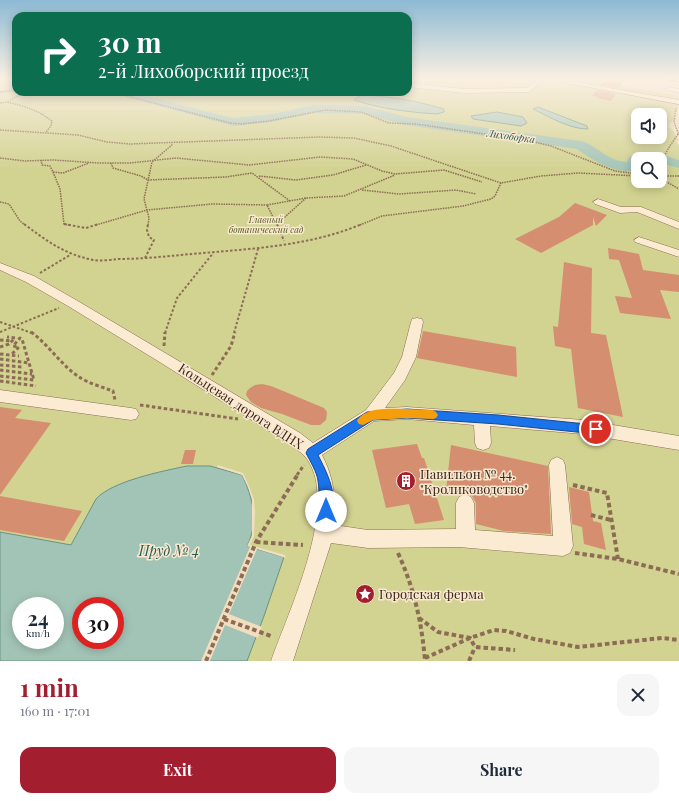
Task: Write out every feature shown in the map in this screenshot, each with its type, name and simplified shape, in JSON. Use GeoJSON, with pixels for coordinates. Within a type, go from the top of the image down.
{"type":"FeatureCollection","features":[{"type":"Feature","properties":{"kind":"street"},"geometry":{"type":"LineString","coordinates":[[598,202],[620,210],[638,209],[679,226]]}},
{"type":"Feature","properties":{"kind":"street"},"geometry":{"type":"LineString","coordinates":[[640,240],[679,254]]}},
{"type":"Feature","properties":{"kind":"street","name":"Кольцевая дорога ВДНХ"},"geometry":{"type":"LineString","coordinates":[[0,266],[30,279],[163,356],[294,438],[312,453],[324,479],[327,500],[324,533],[316,564],[282,661]]}},
{"type":"Feature","properties":{"kind":"street"},"geometry":{"type":"LineString","coordinates":[[312,453],[371,415],[400,376],[409,357],[417,322]]}},
{"type":"Feature","properties":{"kind":"street"},"geometry":{"type":"LineString","coordinates":[[0,396],[129,410]]}},
{"type":"Feature","properties":{"kind":"street"},"geometry":{"type":"LineString","coordinates":[[371,415],[407,413],[583,427],[679,443]]}},
{"type":"Feature","properties":{"kind":"street"},"geometry":{"type":"LineString","coordinates":[[481,418],[483,443]]}},
{"type":"Feature","properties":{"kind":"street"},"geometry":{"type":"LineString","coordinates":[[324,533],[368,539],[466,538],[563,546],[558,473]]}},
{"type":"Feature","properties":{"kind":"street"},"geometry":{"type":"LineString","coordinates":[[465,502],[466,538]]}},
{"type":"Feature","properties":{"kind":"path"},"geometry":{"type":"LineString","coordinates":[[37,110],[52,120],[51,126],[46,132]]}},
{"type":"Feature","properties":{"kind":"path"},"geometry":{"type":"LineString","coordinates":[[180,110],[230,123],[241,124],[325,110],[361,112],[389,123],[431,126],[538,143],[551,146],[615,170],[631,173]]}},
{"type":"Feature","properties":{"kind":"path"},"geometry":{"type":"LineString","coordinates":[[666,152],[678,135],[674,122],[676,110]]}},
{"type":"Feature","properties":{"kind":"path"},"geometry":{"type":"LineString","coordinates":[[0,130],[78,135],[107,142],[130,144],[319,137],[354,138],[391,146],[501,184],[541,176],[578,173],[631,175]]}},
{"type":"Feature","properties":{"kind":"path"},"geometry":{"type":"LineString","coordinates":[[145,258],[154,240],[149,237],[147,230],[149,218],[144,199],[152,162],[174,143]]}},
{"type":"Feature","properties":{"kind":"path"},"geometry":{"type":"LineString","coordinates":[[0,159],[111,164],[152,162],[176,158],[227,164],[249,164],[320,157],[353,159],[382,171],[395,174],[444,170],[482,182]]}},
{"type":"Feature","properties":{"kind":"path"},"geometry":{"type":"LineString","coordinates":[[41,160],[42,165],[50,166],[60,189],[64,224],[86,228],[147,210],[212,204],[267,205],[306,198],[344,196],[388,179],[395,174]]}},
{"type":"Feature","properties":{"kind":"path"},"geometry":{"type":"LineString","coordinates":[[53,172],[63,172],[90,163]]}},
{"type":"Feature","properties":{"kind":"path"},"geometry":{"type":"LineString","coordinates":[[111,164],[113,168],[141,176],[148,180],[226,177],[252,172],[290,201]]}},
{"type":"Feature","properties":{"kind":"path"},"geometry":{"type":"LineString","coordinates":[[258,176],[296,180],[333,175],[366,164]]}},
{"type":"Feature","properties":{"kind":"path"},"geometry":{"type":"LineString","coordinates":[[382,171],[388,179]]}},
{"type":"Feature","properties":{"kind":"path"},"geometry":{"type":"LineString","coordinates":[[667,175],[679,176]]}},
{"type":"Feature","properties":{"kind":"path"},"geometry":{"type":"LineString","coordinates":[[667,183],[679,189]]}},
{"type":"Feature","properties":{"kind":"path"},"geometry":{"type":"LineString","coordinates":[[0,202],[9,204],[20,221],[49,243],[70,254],[95,260],[145,258],[258,249],[290,244],[348,230],[382,216],[463,206],[492,199],[496,196],[501,184]]}},
{"type":"Feature","properties":{"kind":"path"},"geometry":{"type":"LineString","coordinates":[[361,190],[399,194],[456,190],[476,194]]}},
{"type":"Feature","properties":{"kind":"path"},"geometry":{"type":"LineString","coordinates":[[277,224],[306,198]]}},
{"type":"Feature","properties":{"kind":"path"},"geometry":{"type":"LineString","coordinates":[[267,205],[284,241]]}},
{"type":"Feature","properties":{"kind":"path"},"geometry":{"type":"LineString","coordinates":[[212,375],[231,346],[258,249]]}},
{"type":"Feature","properties":{"kind":"path"},"geometry":{"type":"LineString","coordinates":[[164,346],[165,333],[177,298],[214,252]]}},
{"type":"Feature","properties":{"kind":"path"},"geometry":{"type":"LineString","coordinates":[[38,275],[70,254]]}},
{"type":"Feature","properties":{"kind":"path"},"geometry":{"type":"LineString","coordinates":[[0,332],[72,303]]}},
{"type":"Feature","properties":{"kind":"path"},"geometry":{"type":"LineString","coordinates":[[0,322],[30,332],[43,341],[56,356],[79,377],[113,390],[129,410],[241,420]]}},
{"type":"Feature","properties":{"kind":"path"},"geometry":{"type":"LineString","coordinates":[[7,337],[15,338],[0,348],[4,350],[0,354],[19,356]]}},
{"type":"Feature","properties":{"kind":"path"},"geometry":{"type":"LineString","coordinates":[[0,376],[34,380],[22,339],[20,338],[13,346],[19,347],[11,355]]}},
{"type":"Feature","properties":{"kind":"path"},"geometry":{"type":"LineString","coordinates":[[0,340],[12,341]]}},
{"type":"Feature","properties":{"kind":"path"},"geometry":{"type":"LineString","coordinates":[[1,359],[6,354]]}},
{"type":"Feature","properties":{"kind":"path"},"geometry":{"type":"LineString","coordinates":[[1,359],[29,363]]}},
{"type":"Feature","properties":{"kind":"path"},"geometry":{"type":"LineString","coordinates":[[0,365],[22,367],[18,372]]}},
{"type":"Feature","properties":{"kind":"path"},"geometry":{"type":"LineString","coordinates":[[1,370],[7,366]]}},
{"type":"Feature","properties":{"kind":"path"},"geometry":{"type":"LineString","coordinates":[[1,370],[32,374]]}},
{"type":"Feature","properties":{"kind":"path"},"geometry":{"type":"LineString","coordinates":[[9,382],[13,377]]}},
{"type":"Feature","properties":{"kind":"path"},"geometry":{"type":"LineString","coordinates":[[0,381],[36,386]]}},
{"type":"Feature","properties":{"kind":"path"},"geometry":{"type":"LineString","coordinates":[[206,661],[256,542],[312,453]]}},
{"type":"Feature","properties":{"kind":"path"},"geometry":{"type":"LineString","coordinates":[[558,473],[607,494],[618,559]]}},
{"type":"Feature","properties":{"kind":"path"},"geometry":{"type":"LineString","coordinates":[[590,515],[612,520]]}},
{"type":"Feature","properties":{"kind":"path"},"geometry":{"type":"LineString","coordinates":[[256,542],[303,545]]}},
{"type":"Feature","properties":{"kind":"path"},"geometry":{"type":"LineString","coordinates":[[395,547],[404,566],[412,590],[419,618],[425,660],[470,638],[494,630],[506,631],[534,639],[578,647],[662,638],[679,640]]}},
{"type":"Feature","properties":{"kind":"path"},"geometry":{"type":"LineString","coordinates":[[419,618],[438,632],[470,638],[475,646]]}},
{"type":"Feature","properties":{"kind":"path"},"geometry":{"type":"LineString","coordinates":[[224,619],[271,636]]}},
{"type":"Feature","properties":{"kind":"path"},"geometry":{"type":"LineString","coordinates":[[475,646],[515,650]]}},
{"type":"Feature","properties":{"kind":"path"},"geometry":{"type":"LineString","coordinates":[[469,661],[475,646]]}},
{"type":"Feature","properties":{"kind":"green space","name":"Главный ботанический сад"},"geometry":{"type":"Polygon","coordinates":[[[0,110],[631,110],[631,144],[667,144],[667,110],[677,110],[674,114],[676,120],[668,124],[670,125],[668,127],[673,130],[678,140],[676,142],[679,145],[679,661],[0,661],[0,110]]]}},
{"type":"Feature","properties":{"kind":"water"},"geometry":{"type":"Polygon","coordinates":[[[397,110],[444,110],[444,112],[437,114],[397,110]]]}},
{"type":"Feature","properties":{"kind":"water"},"geometry":{"type":"Polygon","coordinates":[[[535,110],[545,110],[587,126],[588,129],[567,125],[535,110]]]}},
{"type":"Feature","properties":{"kind":"water"},"geometry":{"type":"Polygon","coordinates":[[[497,112],[523,117],[527,123],[521,126],[473,119],[471,116],[497,112]]]}},
{"type":"Feature","properties":{"kind":"water","name":"Пруд № 4"},"geometry":{"type":"Polygon","coordinates":[[[187,466],[210,466],[242,475],[252,501],[254,519],[251,537],[247,546],[284,557],[247,661],[0,661],[0,532],[71,545],[96,499],[114,487],[125,482],[187,466]]]}},
{"type":"Feature","properties":{"kind":"pier"},"geometry":{"type":"Polygon","coordinates":[[[218,465],[243,473],[249,486],[254,499],[255,512],[254,536],[250,545],[285,555],[286,558],[257,549],[229,614],[262,627],[258,638],[225,625],[210,661],[201,661],[250,547],[247,546],[252,536],[252,499],[248,487],[242,475],[217,467],[218,465]]]}},
{"type":"Feature","properties":{"kind":"building"},"geometry":{"type":"Polygon","coordinates":[[[575,203],[607,215],[596,226],[593,217],[593,225],[541,253],[515,239],[559,217],[575,203]]]}},
{"type":"Feature","properties":{"kind":"building"},"geometry":{"type":"Polygon","coordinates":[[[608,248],[639,254],[643,270],[679,275],[679,292],[660,290],[671,319],[620,313],[615,296],[632,298],[619,260],[609,259],[608,248]]]}},
{"type":"Feature","properties":{"kind":"building"},"geometry":{"type":"Polygon","coordinates":[[[564,262],[592,268],[591,333],[606,335],[623,417],[578,408],[571,349],[555,346],[553,326],[558,327],[564,262]]]}},
{"type":"Feature","properties":{"kind":"building"},"geometry":{"type":"Polygon","coordinates":[[[423,331],[516,347],[517,377],[417,358],[423,331]]]}},
{"type":"Feature","properties":{"kind":"building"},"geometry":{"type":"Polygon","coordinates":[[[262,384],[271,386],[324,408],[327,412],[326,420],[320,425],[311,425],[261,408],[251,402],[246,395],[250,388],[255,385],[262,384]]]}},
{"type":"Feature","properties":{"kind":"building"},"geometry":{"type":"Polygon","coordinates":[[[0,407],[22,410],[15,418],[51,423],[0,495],[0,407]]]}},
{"type":"Feature","properties":{"kind":"building","name":"Павильон № 44. \"Кролиководство\""},"geometry":{"type":"Polygon","coordinates":[[[417,444],[422,458],[424,458],[444,520],[415,524],[409,504],[386,508],[372,450],[417,444]]]}},
{"type":"Feature","properties":{"kind":"building"},"geometry":{"type":"Polygon","coordinates":[[[451,445],[548,466],[551,534],[504,531],[476,524],[476,503],[472,496],[466,493],[461,494],[446,491],[451,445]]]}},
{"type":"Feature","properties":{"kind":"building"},"geometry":{"type":"Polygon","coordinates":[[[185,450],[196,450],[193,464],[181,464],[185,450]]]}},
{"type":"Feature","properties":{"kind":"building"},"geometry":{"type":"Polygon","coordinates":[[[569,487],[589,492],[593,521],[601,523],[606,550],[584,544],[582,527],[572,524],[569,487]]]}},
{"type":"Feature","properties":{"kind":"building"},"geometry":{"type":"Polygon","coordinates":[[[0,496],[82,511],[64,541],[0,530],[0,496]]]}},
{"type":"Feature","properties":{"kind":"waterway","name":"Лихоборка"},"geometry":{"type":"LineString","coordinates":[[186,110],[233,122],[272,118],[310,110]]}},
{"type":"Feature","properties":{"kind":"waterway","name":"Лихоборка"},"geometry":{"type":"LineString","coordinates":[[357,110],[365,110],[405,121],[581,145],[606,161],[619,165],[631,166]]}},
{"type":"Feature","properties":{"kind":"waterway","name":"Лихоборка"},"geometry":{"type":"LineString","coordinates":[[667,161],[679,164]]}},
{"type":"Feature","properties":{"kind":"slow traffic"},"geometry":{"type":"LineString","coordinates":[[363,421],[371,415],[407,413],[433,415]]}},
{"type":"Feature","properties":{"kind":"place","name":"Павильон № 44. \"Кролиководство\""},"geometry":{"type":"Point","coordinates":[406,481]}},
{"type":"Feature","properties":{"kind":"place","name":"Городская ферма"},"geometry":{"type":"Point","coordinates":[365,594]}},
{"type":"Feature","properties":{"kind":"route"},"geometry":{"type":"LineString","coordinates":[[326,511],[327,500],[324,479],[312,453],[371,415],[407,413],[498,419],[596,429]]}}]}
